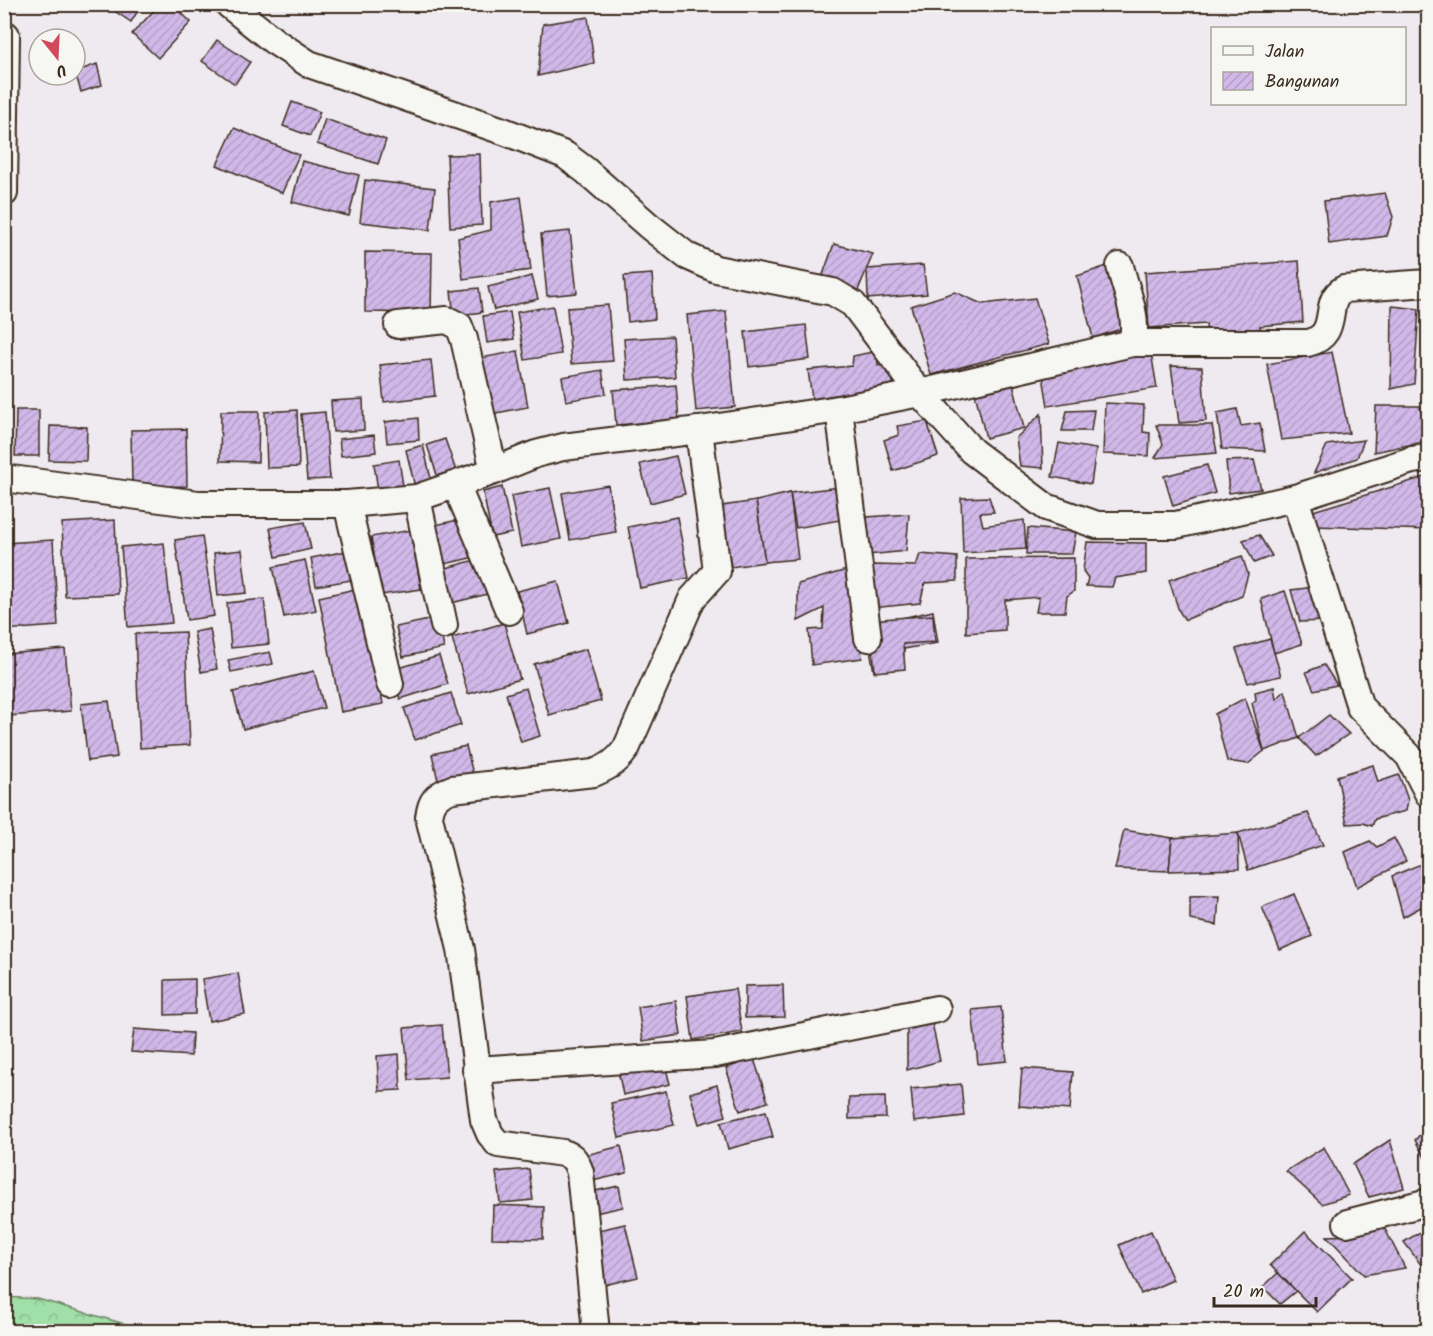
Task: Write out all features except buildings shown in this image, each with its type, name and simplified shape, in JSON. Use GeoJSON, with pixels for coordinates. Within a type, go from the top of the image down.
{"type":"FeatureCollection","features":[{"type":"Feature","properties":{"kind":"street"},"geometry":{"type":"LineString","coordinates":[[228,4],[273,41],[309,64],[506,132],[565,155],[687,256],[716,269],[833,292],[853,304],[920,393],[972,451],[1046,507],[1097,525],[1176,525],[1295,498],[1412,460],[1428,458]]}},
{"type":"Feature","properties":{"kind":"street"},"geometry":{"type":"LineString","coordinates":[[4,193],[6,35]]}},
{"type":"Feature","properties":{"kind":"street"},"geometry":{"type":"LineString","coordinates":[[1120,266],[1134,320],[1135,332],[1132,343]]}},
{"type":"Feature","properties":{"kind":"street"},"geometry":{"type":"LineString","coordinates":[[4,478],[198,504],[348,504],[417,498],[536,454],[563,447],[839,409],[920,393],[1132,343],[1308,343],[1324,336],[1328,330],[1335,297],[1344,289],[1428,283]]}},
{"type":"Feature","properties":{"kind":"street"},"geometry":{"type":"LineString","coordinates":[[398,325],[447,320],[459,326],[464,339],[494,471]]}},
{"type":"Feature","properties":{"kind":"street"},"geometry":{"type":"LineString","coordinates":[[839,409],[868,638]]}},
{"type":"Feature","properties":{"kind":"street"},"geometry":{"type":"LineString","coordinates":[[596,1332],[580,1172],[577,1162],[572,1155],[498,1143],[490,1134],[484,1120],[461,949],[429,817],[430,807],[433,799],[452,789],[594,773],[609,767],[619,759],[626,749],[692,599],[717,571],[699,430]]}},
{"type":"Feature","properties":{"kind":"street"},"geometry":{"type":"LineString","coordinates":[[456,485],[509,611]]}},
{"type":"Feature","properties":{"kind":"street"},"geometry":{"type":"LineString","coordinates":[[417,498],[444,625]]}},
{"type":"Feature","properties":{"kind":"street"},"geometry":{"type":"LineString","coordinates":[[1295,498],[1360,707],[1388,732],[1409,756],[1428,793]]}},
{"type":"Feature","properties":{"kind":"street"},"geometry":{"type":"LineString","coordinates":[[348,504],[390,684]]}},
{"type":"Feature","properties":{"kind":"street"},"geometry":{"type":"LineString","coordinates":[[476,1070],[715,1054],[937,1009]]}},
{"type":"Feature","properties":{"kind":"street"},"geometry":{"type":"LineString","coordinates":[[1347,1223],[1428,1202]]}},
{"type":"Feature","properties":{"kind":"green space"},"geometry":{"type":"Polygon","coordinates":[[[4,1297],[38,1299],[144,1331],[5,1331],[4,1297]]]}}]}
